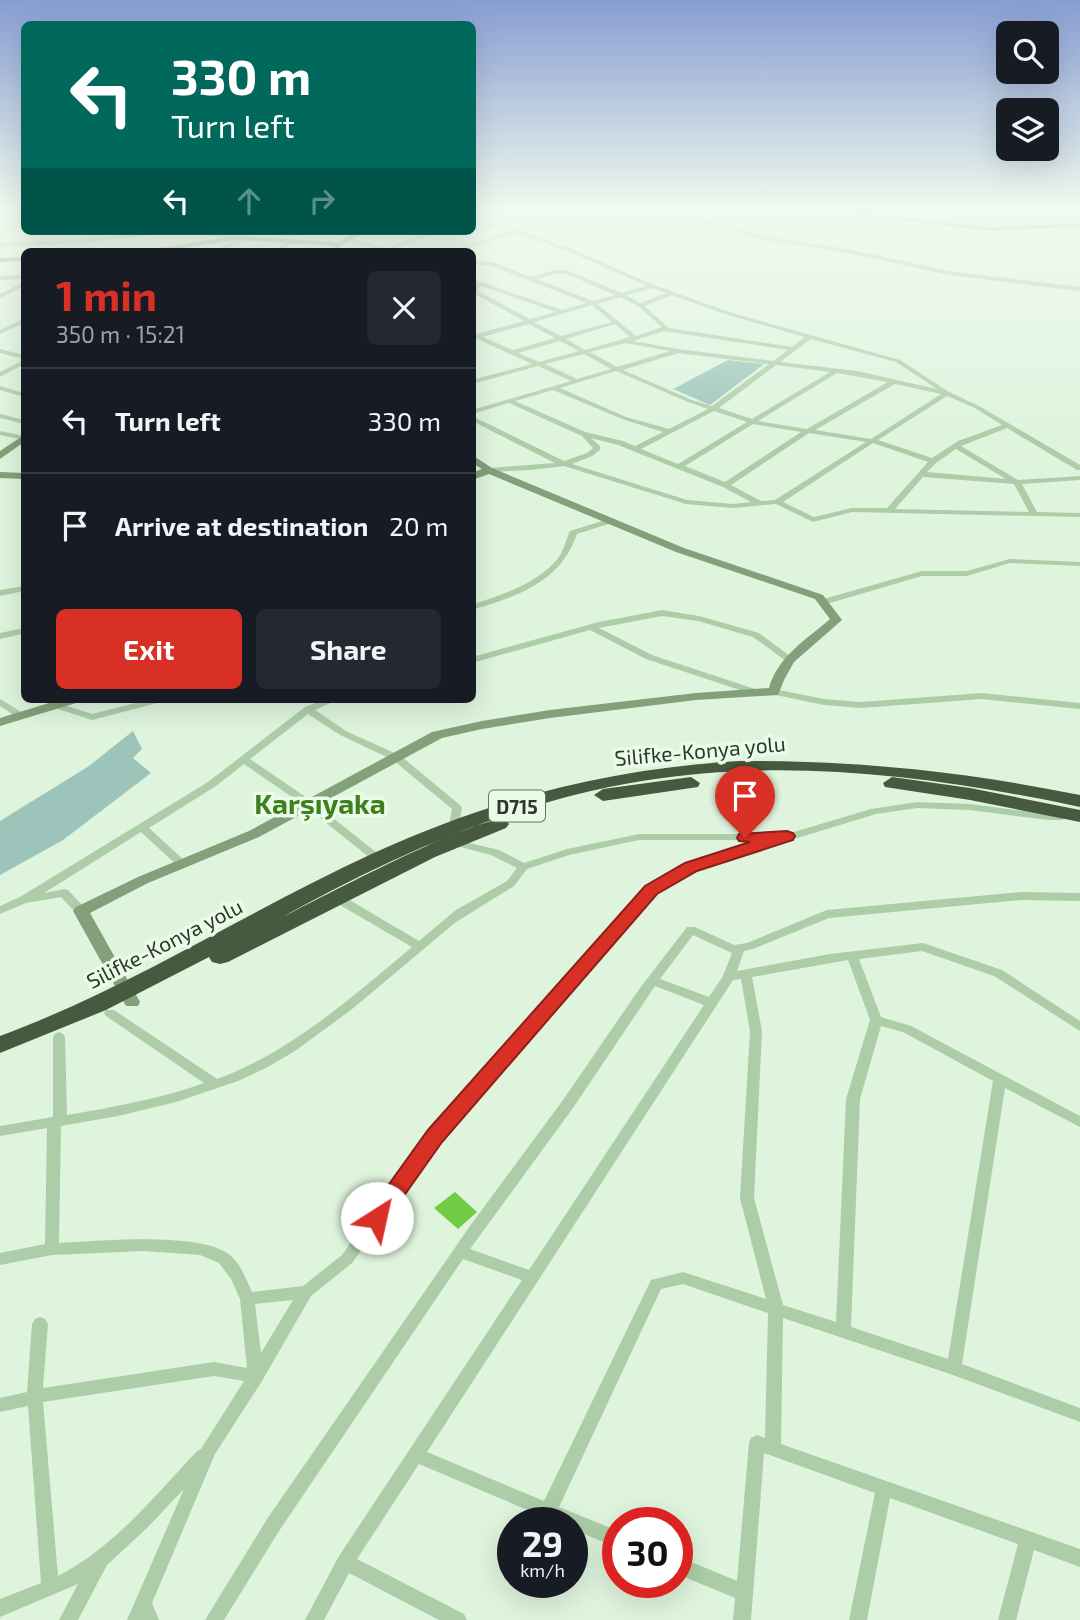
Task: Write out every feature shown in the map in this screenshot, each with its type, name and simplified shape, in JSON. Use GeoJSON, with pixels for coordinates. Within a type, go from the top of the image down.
{"type":"FeatureCollection","features":[{"type":"Feature","properties":{"kind":"highway","name":"Silifke-Konya yolu"},"geometry":{"type":"LineString","coordinates":[[0,1057],[59,1037],[110,1013],[130,996],[378,859],[453,834],[600,796],[677,784],[760,779],[837,779],[904,784],[1077,810]]}},
{"type":"Feature","properties":{"kind":"highway","name":"Silifke-Konya yolu"},"geometry":{"type":"LineString","coordinates":[[0,1045],[130,996],[337,898],[453,834]]}},
{"type":"Feature","properties":{"kind":"street"},"geometry":{"type":"LineString","coordinates":[[0,296],[15,288],[21,289]]}},
{"type":"Feature","properties":{"kind":"street"},"geometry":{"type":"LineString","coordinates":[[492,288],[562,312]]}},
{"type":"Feature","properties":{"kind":"street"},"geometry":{"type":"LineString","coordinates":[[553,288],[593,303],[635,338]]}},
{"type":"Feature","properties":{"kind":"street"},"geometry":{"type":"LineString","coordinates":[[604,288],[640,305],[666,328],[664,329]]}},
{"type":"Feature","properties":{"kind":"street"},"geometry":{"type":"LineString","coordinates":[[476,338],[646,288]]}},
{"type":"Feature","properties":{"kind":"street"},"geometry":{"type":"LineString","coordinates":[[657,288],[809,337],[898,361],[947,393],[1080,468]]}},
{"type":"Feature","properties":{"kind":"street"},"geometry":{"type":"LineString","coordinates":[[476,293],[616,369],[713,409],[752,421],[873,442],[933,461]]}},
{"type":"Feature","properties":{"kind":"street"},"geometry":{"type":"LineString","coordinates":[[640,305],[673,293]]}},
{"type":"Feature","properties":{"kind":"street"},"geometry":{"type":"LineString","coordinates":[[0,332],[21,322]]}},
{"type":"Feature","properties":{"kind":"street"},"geometry":{"type":"LineString","coordinates":[[514,352],[617,323]]}},
{"type":"Feature","properties":{"kind":"street"},"geometry":{"type":"LineString","coordinates":[[9,328],[21,330]]}},
{"type":"Feature","properties":{"kind":"street"},"geometry":{"type":"LineString","coordinates":[[476,329],[514,352],[577,381]]}},
{"type":"Feature","properties":{"kind":"street"},"geometry":{"type":"LineString","coordinates":[[476,381],[664,329],[793,349]]}},
{"type":"Feature","properties":{"kind":"street"},"geometry":{"type":"LineString","coordinates":[[635,449],[713,409],[809,337]]}},
{"type":"Feature","properties":{"kind":"street"},"geometry":{"type":"LineString","coordinates":[[623,341],[678,351],[837,370],[947,393]]}},
{"type":"Feature","properties":{"kind":"street"},"geometry":{"type":"LineString","coordinates":[[0,351],[21,358]]}},
{"type":"Feature","properties":{"kind":"street"},"geometry":{"type":"LineString","coordinates":[[476,411],[678,351]]}},
{"type":"Feature","properties":{"kind":"street"},"geometry":{"type":"LineString","coordinates":[[0,375],[21,362]]}},
{"type":"Feature","properties":{"kind":"street"},"geometry":{"type":"LineString","coordinates":[[15,367],[21,369]]}},
{"type":"Feature","properties":{"kind":"street"},"geometry":{"type":"LineString","coordinates":[[678,467],[817,385],[837,370]]}},
{"type":"Feature","properties":{"kind":"street"},"geometry":{"type":"LineString","coordinates":[[726,485],[808,431],[895,381]]}},
{"type":"Feature","properties":{"kind":"street"},"geometry":{"type":"LineString","coordinates":[[0,388],[21,393]]}},
{"type":"Feature","properties":{"kind":"street"},"geometry":{"type":"LineString","coordinates":[[554,388],[624,418],[669,431]]}},
{"type":"Feature","properties":{"kind":"street"},"geometry":{"type":"LineString","coordinates":[[476,420],[563,463],[686,502],[733,506],[777,502],[947,393]]}},
{"type":"Feature","properties":{"kind":"street"},"geometry":{"type":"LineString","coordinates":[[511,401],[583,434],[635,449],[726,485],[759,503]]}},
{"type":"Feature","properties":{"kind":"street"},"geometry":{"type":"LineString","coordinates":[[0,416],[21,421]]}},
{"type":"Feature","properties":{"kind":"street"},"geometry":{"type":"LineString","coordinates":[[890,510],[933,461],[956,446],[1007,425]]}},
{"type":"Feature","properties":{"kind":"street"},"geometry":{"type":"LineString","coordinates":[[0,433],[21,437]]}},
{"type":"Feature","properties":{"kind":"street"},"geometry":{"type":"LineString","coordinates":[[476,475],[489,470],[563,463],[593,453],[597,448],[583,434]]}},
{"type":"Feature","properties":{"kind":"street"},"geometry":{"type":"LineString","coordinates":[[0,456],[21,440]]}},
{"type":"Feature","properties":{"kind":"street"},"geometry":{"type":"LineString","coordinates":[[956,446],[1017,482],[1035,515]]}},
{"type":"Feature","properties":{"kind":"street"},"geometry":{"type":"LineString","coordinates":[[476,461],[489,470],[680,550],[819,597],[836,620],[789,659],[776,681],[775,692]]}},
{"type":"Feature","properties":{"kind":"street"},"geometry":{"type":"LineString","coordinates":[[919,474],[1017,482],[1080,478]]}},
{"type":"Feature","properties":{"kind":"street"},"geometry":{"type":"LineString","coordinates":[[0,475],[21,476]]}},
{"type":"Feature","properties":{"kind":"street"},"geometry":{"type":"LineString","coordinates":[[777,502],[813,520],[852,510],[1080,515]]}},
{"type":"Feature","properties":{"kind":"street"},"geometry":{"type":"LineString","coordinates":[[476,607],[540,579],[561,560],[573,533],[612,520]]}},
{"type":"Feature","properties":{"kind":"street"},"geometry":{"type":"LineString","coordinates":[[823,602],[922,574],[967,573],[1010,561],[1080,564]]}},
{"type":"Feature","properties":{"kind":"street"},"geometry":{"type":"LineString","coordinates":[[0,593],[21,590]]}},
{"type":"Feature","properties":{"kind":"street"},"geometry":{"type":"LineString","coordinates":[[476,659],[592,627],[662,613],[699,619],[757,635],[789,659]]}},
{"type":"Feature","properties":{"kind":"street"},"geometry":{"type":"LineString","coordinates":[[592,627],[649,657],[755,692]]}},
{"type":"Feature","properties":{"kind":"street"},"geometry":{"type":"LineString","coordinates":[[0,636],[21,634]]}},
{"type":"Feature","properties":{"kind":"street"},"geometry":{"type":"LineString","coordinates":[[81,911],[254,834],[437,735],[469,726],[736,692],[775,692],[824,702],[861,705],[982,696],[1080,706]]}},
{"type":"Feature","properties":{"kind":"street"},"geometry":{"type":"LineString","coordinates":[[0,702],[20,715]]}},
{"type":"Feature","properties":{"kind":"street"},"geometry":{"type":"LineString","coordinates":[[0,722],[62,703]]}},
{"type":"Feature","properties":{"kind":"street"},"geometry":{"type":"LineString","coordinates":[[55,705],[92,717],[146,703]]}},
{"type":"Feature","properties":{"kind":"street"},"geometry":{"type":"LineString","coordinates":[[0,910],[24,900],[212,784],[308,709],[324,703]]}},
{"type":"Feature","properties":{"kind":"street"},"geometry":{"type":"LineString","coordinates":[[308,709],[343,733],[397,758],[457,808],[453,834],[523,867]]}},
{"type":"Feature","properties":{"kind":"street"},"geometry":{"type":"LineString","coordinates":[[244,759],[309,804],[378,859]]}},
{"type":"Feature","properties":{"kind":"street"},"geometry":{"type":"LineString","coordinates":[[0,1608],[50,1588],[100,1560],[155,1508],[209,1449],[306,1292],[347,1259],[435,1136],[651,890],[691,867],[875,811],[917,805],[970,807],[1062,817],[1077,810]]}},
{"type":"Feature","properties":{"kind":"street"},"geometry":{"type":"LineString","coordinates":[[142,827],[183,864]]}},
{"type":"Feature","properties":{"kind":"street"},"geometry":{"type":"LineString","coordinates":[[0,1131],[173,1099],[234,1078],[276,1056],[348,1007],[463,910],[505,888],[523,867],[568,852],[639,837],[787,836]]}},
{"type":"Feature","properties":{"kind":"street"},"geometry":{"type":"LineString","coordinates":[[24,900],[64,893],[81,911],[130,996]]}},
{"type":"Feature","properties":{"kind":"street"},"geometry":{"type":"LineString","coordinates":[[214,1620],[273,1525],[460,1252],[568,1104],[652,980],[691,930],[733,949],[749,946],[827,914],[1021,895],[1080,897]]}},
{"type":"Feature","properties":{"kind":"street"},"geometry":{"type":"LineString","coordinates":[[337,898],[419,946]]}},
{"type":"Feature","properties":{"kind":"street"},"geometry":{"type":"LineString","coordinates":[[729,978],[852,956],[923,947],[998,973],[1080,1027]]}},
{"type":"Feature","properties":{"kind":"street"},"geometry":{"type":"LineString","coordinates":[[314,1620],[345,1562],[729,978],[739,948]]}},
{"type":"Feature","properties":{"kind":"street"},"geometry":{"type":"LineString","coordinates":[[843,1330],[853,1099],[876,1020],[852,956]]}},
{"type":"Feature","properties":{"kind":"street"},"geometry":{"type":"LineString","coordinates":[[746,975],[756,1031],[747,1198],[776,1308],[773,1449]]}},
{"type":"Feature","properties":{"kind":"street"},"geometry":{"type":"LineString","coordinates":[[652,980],[712,1003]]}},
{"type":"Feature","properties":{"kind":"street"},"geometry":{"type":"LineString","coordinates":[[110,1013],[215,1084]]}},
{"type":"Feature","properties":{"kind":"street"},"geometry":{"type":"LineString","coordinates":[[876,1020],[907,1029],[1080,1122]]}},
{"type":"Feature","properties":{"kind":"street"},"geometry":{"type":"LineString","coordinates":[[52,1249],[59,1037]]}},
{"type":"Feature","properties":{"kind":"street"},"geometry":{"type":"LineString","coordinates":[[954,1368],[1000,1079]]}},
{"type":"Feature","properties":{"kind":"street"},"geometry":{"type":"LineString","coordinates":[[0,1259],[52,1249],[144,1245],[201,1249],[224,1259],[237,1275],[247,1299],[256,1376]]}},
{"type":"Feature","properties":{"kind":"street"},"geometry":{"type":"LineString","coordinates":[[460,1252],[531,1277]]}},
{"type":"Feature","properties":{"kind":"street"},"geometry":{"type":"LineString","coordinates":[[550,1507],[656,1284],[683,1278],[954,1368],[1080,1415]]}},
{"type":"Feature","properties":{"kind":"street"},"geometry":{"type":"LineString","coordinates":[[247,1299],[306,1292]]}},
{"type":"Feature","properties":{"kind":"street"},"geometry":{"type":"LineString","coordinates":[[40,1324],[35,1397],[50,1588]]}},
{"type":"Feature","properties":{"kind":"street"},"geometry":{"type":"LineString","coordinates":[[0,1405],[214,1369],[256,1376]]}},
{"type":"Feature","properties":{"kind":"street"},"geometry":{"type":"LineString","coordinates":[[741,1620],[757,1443],[1080,1559]]}},
{"type":"Feature","properties":{"kind":"street"},"geometry":{"type":"LineString","coordinates":[[136,1620],[209,1449]]}},
{"type":"Feature","properties":{"kind":"street"},"geometry":{"type":"LineString","coordinates":[[415,1455],[538,1507]]}},
{"type":"Feature","properties":{"kind":"street"},"geometry":{"type":"LineString","coordinates":[[858,1620],[884,1489]]}},
{"type":"Feature","properties":{"kind":"street"},"geometry":{"type":"LineString","coordinates":[[1007,1620],[1028,1540]]}},
{"type":"Feature","properties":{"kind":"street"},"geometry":{"type":"LineString","coordinates":[[68,1620],[100,1560]]}},
{"type":"Feature","properties":{"kind":"street"},"geometry":{"type":"LineString","coordinates":[[345,1562],[458,1620]]}},
{"type":"Feature","properties":{"kind":"street"},"geometry":{"type":"LineString","coordinates":[[693,1572],[744,1593]]}},
{"type":"Feature","properties":{"kind":"street"},"geometry":{"type":"LineString","coordinates":[[144,1602],[150,1620]]}},
{"type":"Feature","properties":{"kind":"shaded area"},"geometry":{"type":"Polygon","coordinates":[[[728,360],[764,364],[710,405],[673,389],[728,360]]]}},
{"type":"Feature","properties":{"kind":"shaded area"},"geometry":{"type":"Polygon","coordinates":[[[133,731],[142,749],[133,758],[151,773],[63,840],[0,875],[0,821],[89,766],[133,731]]]}},
{"type":"Feature","properties":{"kind":"building"},"geometry":{"type":"Polygon","coordinates":[[[455,1192],[477,1212],[458,1229],[434,1208],[455,1192]]]}},
{"type":"Feature","properties":{"kind":"district","name":"Karşıyaka"},"geometry":{"type":"Point","coordinates":[320,803]}},
{"type":"Feature","properties":{"kind":"route"},"geometry":{"type":"LineString","coordinates":[[377,1218],[435,1136],[651,890],[691,867],[787,836],[745,838]]}}]}
